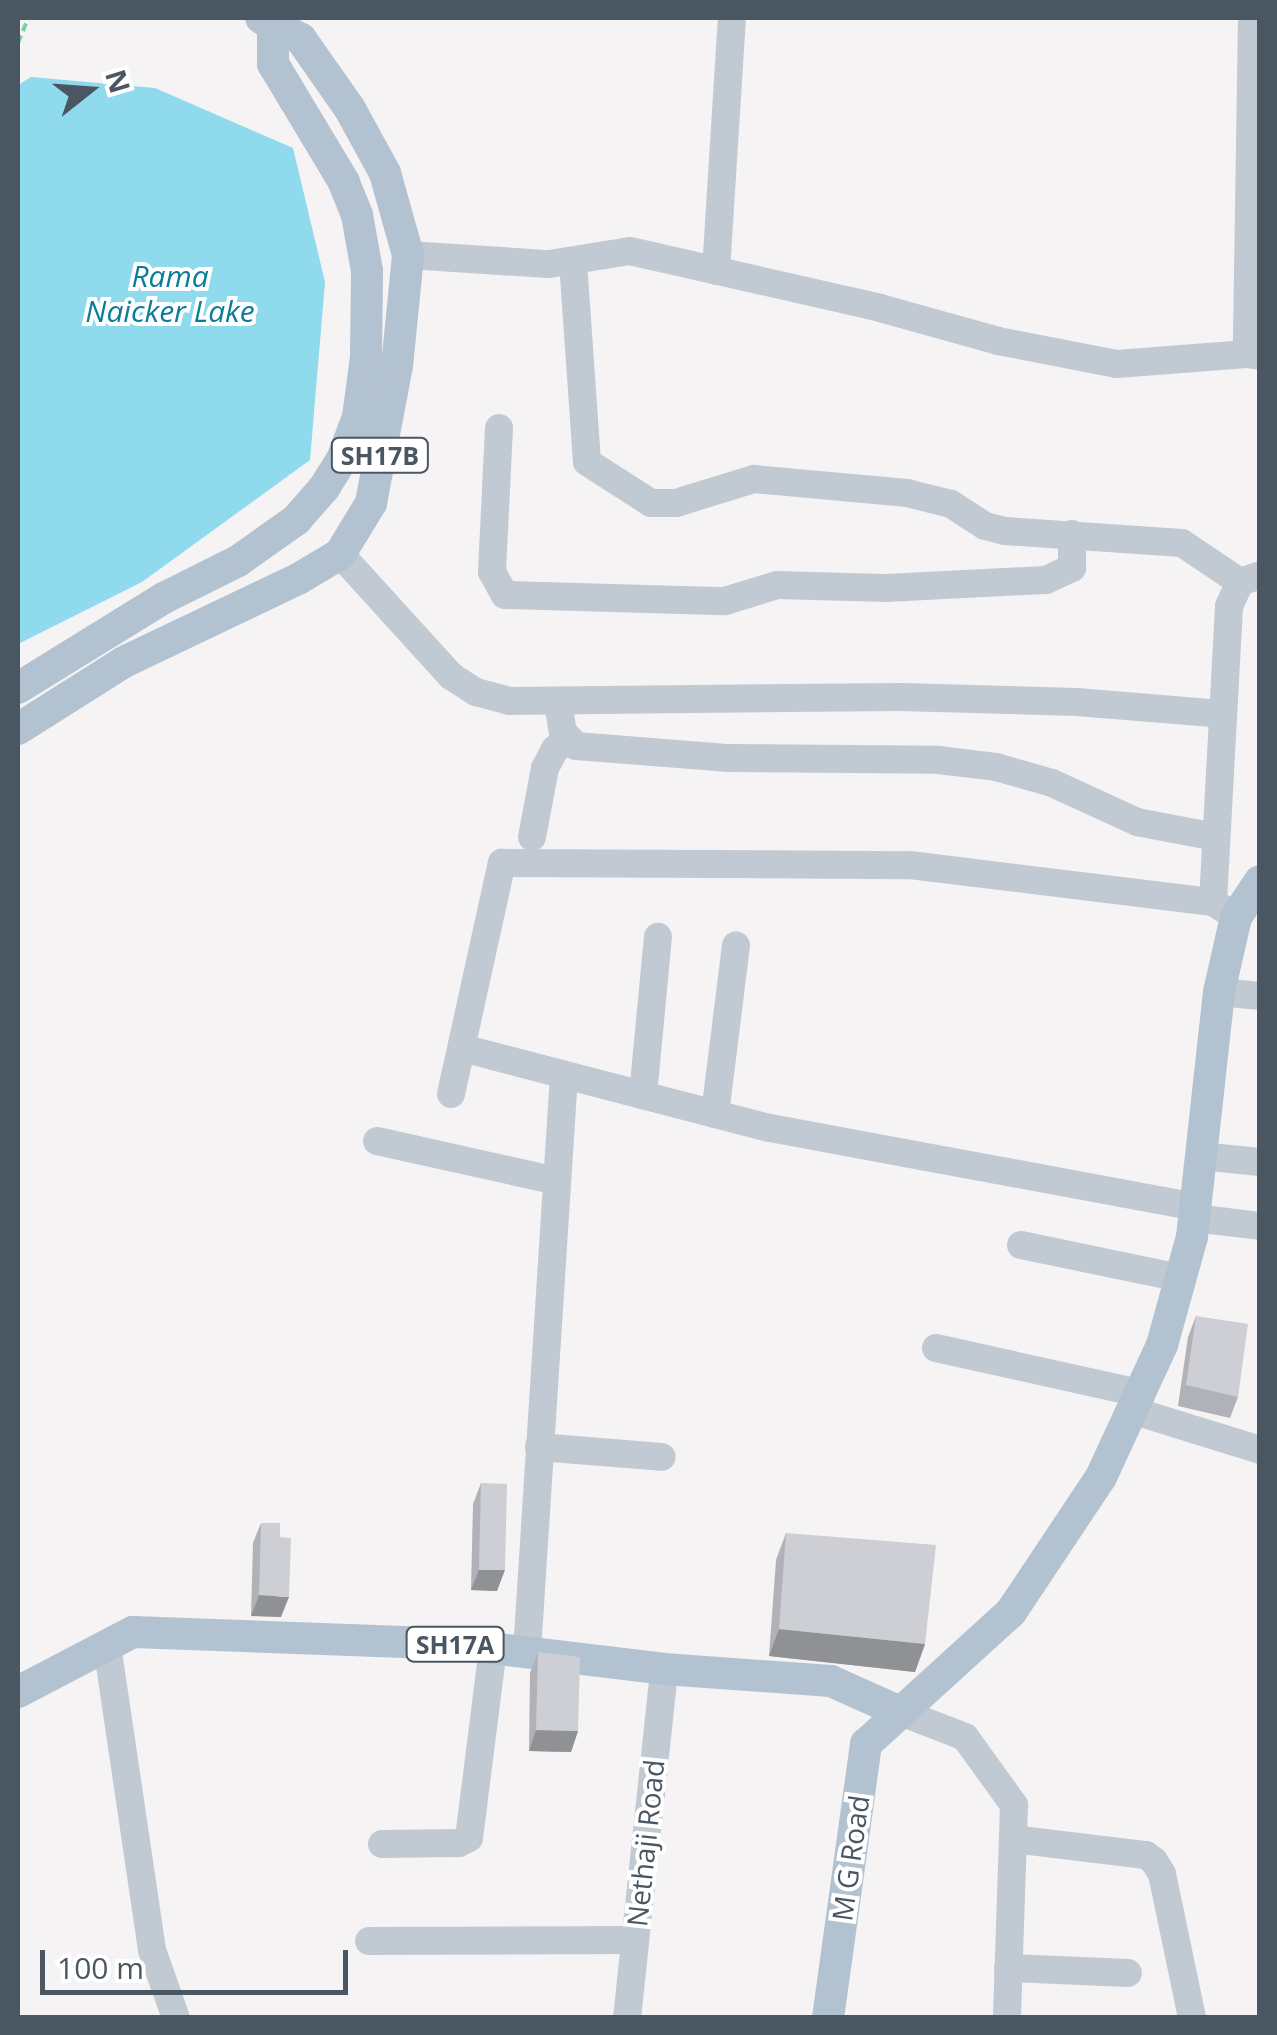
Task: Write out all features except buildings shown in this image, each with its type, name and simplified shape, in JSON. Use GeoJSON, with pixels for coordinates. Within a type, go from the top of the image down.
{"type":"FeatureCollection","features":[{"type":"Feature","properties":{"kind":"main road","name":"SH17B"},"geometry":{"type":"LineString","coordinates":[[18,729],[124,662],[298,579],[340,554],[371,503],[396,366],[408,255],[385,173],[350,109],[301,39],[270,20]]}},
{"type":"Feature","properties":{"kind":"main road","name":"SH17B"},"geometry":{"type":"LineString","coordinates":[[18,688],[164,598],[238,561],[296,520],[324,488],[343,456],[358,418],[366,357],[368,270],[357,215],[344,182],[273,64],[270,20]]}},
{"type":"Feature","properties":{"kind":"main road"},"geometry":{"type":"LineString","coordinates":[[1224,909],[1260,881]]}},
{"type":"Feature","properties":{"kind":"main road","name":"M G Road"},"geometry":{"type":"LineString","coordinates":[[828,2018],[866,1744],[1011,1612],[1101,1477],[1162,1345],[1194,1212],[1219,992],[1224,909]]}},
{"type":"Feature","properties":{"kind":"main road","name":"SH17A"},"geometry":{"type":"LineString","coordinates":[[18,1692],[133,1632],[493,1648],[831,1682],[898,1711]]}},
{"type":"Feature","properties":{"kind":"street"},"geometry":{"type":"LineString","coordinates":[[716,270],[732,18]]}},
{"type":"Feature","properties":{"kind":"street"},"geometry":{"type":"LineString","coordinates":[[408,255],[561,263],[630,251],[998,340],[1117,364],[1253,355],[1252,18]]}},
{"type":"Feature","properties":{"kind":"street"},"geometry":{"type":"LineString","coordinates":[[452,1094],[502,863],[910,865],[1224,909],[1216,837],[1229,606],[1250,579],[1182,543],[1005,531],[985,526],[951,504],[907,493],[754,479],[676,503],[651,503],[588,462],[561,263]]}},
{"type":"Feature","properties":{"kind":"street"},"geometry":{"type":"LineString","coordinates":[[499,428],[492,572],[504,596],[726,601],[777,585],[886,588],[1046,580],[1072,568],[1072,534]]}},
{"type":"Feature","properties":{"kind":"street"},"geometry":{"type":"LineString","coordinates":[[340,554],[451,676],[476,692],[508,701],[900,696],[1077,702],[1222,714]]}},
{"type":"Feature","properties":{"kind":"street"},"geometry":{"type":"LineString","coordinates":[[558,702],[568,742],[576,746],[726,758],[938,760],[996,766],[1030,774],[1137,822],[1216,837]]}},
{"type":"Feature","properties":{"kind":"street"},"geometry":{"type":"LineString","coordinates":[[532,837],[545,768],[555,750],[568,742]]}},
{"type":"Feature","properties":{"kind":"street"},"geometry":{"type":"LineString","coordinates":[[644,1095],[658,937]]}},
{"type":"Feature","properties":{"kind":"street"},"geometry":{"type":"LineString","coordinates":[[715,1114],[736,946]]}},
{"type":"Feature","properties":{"kind":"street"},"geometry":{"type":"LineString","coordinates":[[1219,992],[1260,996]]}},
{"type":"Feature","properties":{"kind":"street"},"geometry":{"type":"LineString","coordinates":[[462,1048],[814,1137],[1260,1226]]}},
{"type":"Feature","properties":{"kind":"street"},"geometry":{"type":"LineString","coordinates":[[527,1652],[564,1075]]}},
{"type":"Feature","properties":{"kind":"street"},"geometry":{"type":"LineString","coordinates":[[376,1142],[557,1181]]}},
{"type":"Feature","properties":{"kind":"street"},"geometry":{"type":"LineString","coordinates":[[1200,1156],[1260,1162]]}},
{"type":"Feature","properties":{"kind":"street"},"geometry":{"type":"LineString","coordinates":[[1022,1245],[1180,1278]]}},
{"type":"Feature","properties":{"kind":"street"},"geometry":{"type":"LineString","coordinates":[[936,1348],[1135,1402],[1260,1450]]}},
{"type":"Feature","properties":{"kind":"street"},"geometry":{"type":"LineString","coordinates":[[539,1446],[662,1457]]}},
{"type":"Feature","properties":{"kind":"street"},"geometry":{"type":"LineString","coordinates":[[107,1645],[152,1950],[176,2018]]}},
{"type":"Feature","properties":{"kind":"street"},"geometry":{"type":"LineString","coordinates":[[382,1844],[459,1843],[469,1838],[493,1648]]}},
{"type":"Feature","properties":{"kind":"street","name":"Nethaji Road"},"geometry":{"type":"LineString","coordinates":[[627,2018],[664,1668]]}},
{"type":"Feature","properties":{"kind":"street"},"geometry":{"type":"LineString","coordinates":[[898,1711],[965,1737],[1014,1805],[1007,2018]]}},
{"type":"Feature","properties":{"kind":"street"},"geometry":{"type":"LineString","coordinates":[[1013,1838],[1146,1856],[1154,1861],[1162,1874],[1192,2018]]}},
{"type":"Feature","properties":{"kind":"street"},"geometry":{"type":"LineString","coordinates":[[369,1941],[635,1940]]}},
{"type":"Feature","properties":{"kind":"street"},"geometry":{"type":"LineString","coordinates":[[1008,1968],[1128,1973]]}},
{"type":"Feature","properties":{"kind":"path"},"geometry":{"type":"LineString","coordinates":[[18,43],[28,18]]}},
{"type":"Feature","properties":{"kind":"water","name":"Rama Naicker Lake"},"geometry":{"type":"Polygon","coordinates":[[[31,77],[155,88],[293,148],[325,282],[310,460],[142,582],[18,644],[18,85],[31,77]]]}}]}
